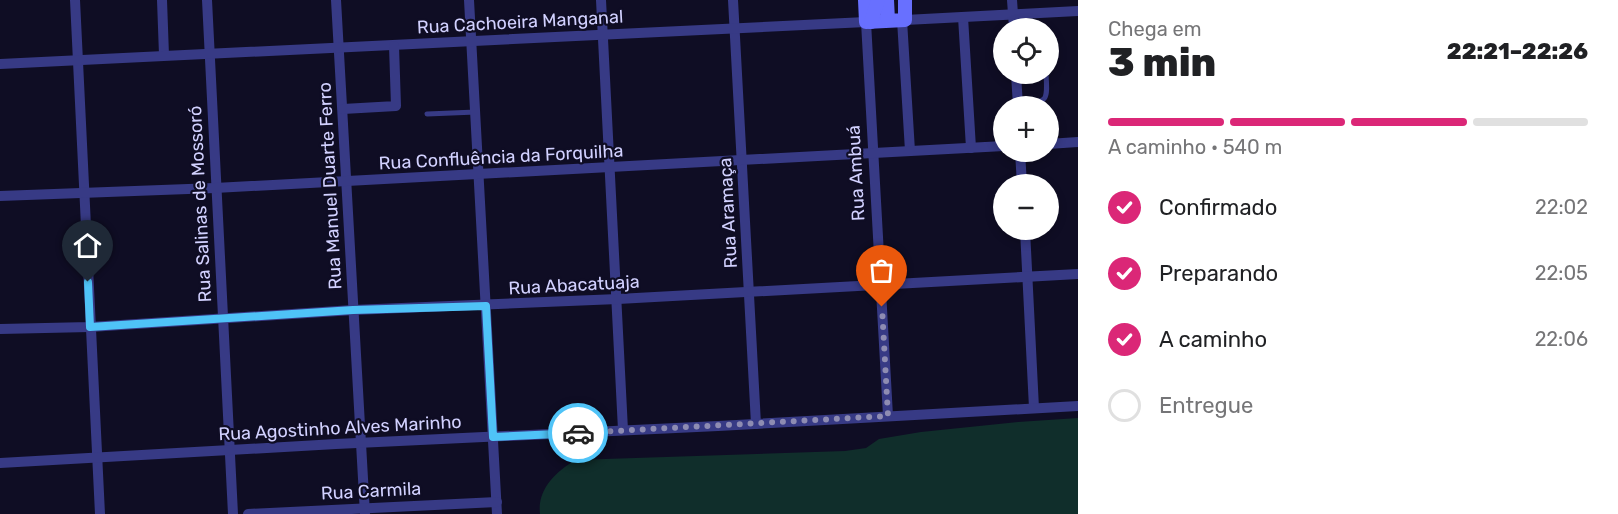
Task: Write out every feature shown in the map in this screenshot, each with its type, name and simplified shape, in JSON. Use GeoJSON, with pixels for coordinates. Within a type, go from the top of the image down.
{"type":"FeatureCollection","features":[{"type":"Feature","properties":{"kind":"street"},"geometry":{"type":"LineString","coordinates":[[75,0],[100,514]]}},
{"type":"Feature","properties":{"kind":"street"},"geometry":{"type":"LineString","coordinates":[[162,0],[164,55]]}},
{"type":"Feature","properties":{"kind":"street","name":"Rua Salinas de Mossoró"},"geometry":{"type":"LineString","coordinates":[[207,0],[233,514]]}},
{"type":"Feature","properties":{"kind":"street","name":"Rua Manuel Duarte Ferro"},"geometry":{"type":"LineString","coordinates":[[336,0],[365,511]]}},
{"type":"Feature","properties":{"kind":"street"},"geometry":{"type":"LineString","coordinates":[[469,0],[497,514]]}},
{"type":"Feature","properties":{"kind":"street"},"geometry":{"type":"LineString","coordinates":[[602,0],[623,430]]}},
{"type":"Feature","properties":{"kind":"street","name":"Rua Aramaça"},"geometry":{"type":"LineString","coordinates":[[733,0],[756,424]]}},
{"type":"Feature","properties":{"kind":"street","name":"Rua Ambuá"},"geometry":{"type":"LineString","coordinates":[[865,0],[869,22],[873,153],[888,416]]}},
{"type":"Feature","properties":{"kind":"street"},"geometry":{"type":"LineString","coordinates":[[904,0],[899,20],[910,151]]}},
{"type":"Feature","properties":{"kind":"street"},"geometry":{"type":"LineString","coordinates":[[1012,0],[1013,18]]}},
{"type":"Feature","properties":{"kind":"street"},"geometry":{"type":"LineString","coordinates":[[869,22],[884,1],[899,20]]}},
{"type":"Feature","properties":{"kind":"street","name":"Rua Cachoeira Manganal"},"geometry":{"type":"LineString","coordinates":[[0,64],[1078,11]]}},
{"type":"Feature","properties":{"kind":"street"},"geometry":{"type":"LineString","coordinates":[[963,17],[972,148]]}},
{"type":"Feature","properties":{"kind":"street"},"geometry":{"type":"LineString","coordinates":[[343,109],[396,106],[394,46]]}},
{"type":"Feature","properties":{"kind":"street"},"geometry":{"type":"LineString","coordinates":[[1059,143],[1078,142]]}},
{"type":"Feature","properties":{"kind":"street","name":"Rua Confluência da Forquilha"},"geometry":{"type":"LineString","coordinates":[[0,196],[479,175],[993,147]]}},
{"type":"Feature","properties":{"kind":"street"},"geometry":{"type":"LineString","coordinates":[[1025,240],[1034,408]]}},
{"type":"Feature","properties":{"kind":"street","name":"Rua Abacatuaja"},"geometry":{"type":"LineString","coordinates":[[0,329],[90,327],[353,310],[486,306],[1078,274]]}},
{"type":"Feature","properties":{"kind":"street","name":"Rua Agostinho Alves Marinho"},"geometry":{"type":"LineString","coordinates":[[0,463],[1078,406]]}},
{"type":"Feature","properties":{"kind":"street","name":"Rua Carmila"},"geometry":{"type":"LineString","coordinates":[[248,514],[365,511],[497,502]]}},
{"type":"Feature","properties":{"kind":"lane"},"geometry":{"type":"LineString","coordinates":[[427,114],[476,112]]}},
{"type":"Feature","properties":{"kind":"green space"},"geometry":{"type":"Polygon","coordinates":[[[1078,418],[1078,514],[540,514],[542,497],[549,482],[575,460],[845,451],[866,448],[879,439],[921,432],[1078,418]]]}},
{"type":"Feature","properties":{"kind":"way so far"},"geometry":{"type":"LineString","coordinates":[[578,433],[888,416],[882,307]]}},
{"type":"Feature","properties":{"kind":"route"},"geometry":{"type":"LineString","coordinates":[[88,282],[90,327],[353,310],[486,306],[493,437],[578,433]]}}]}
